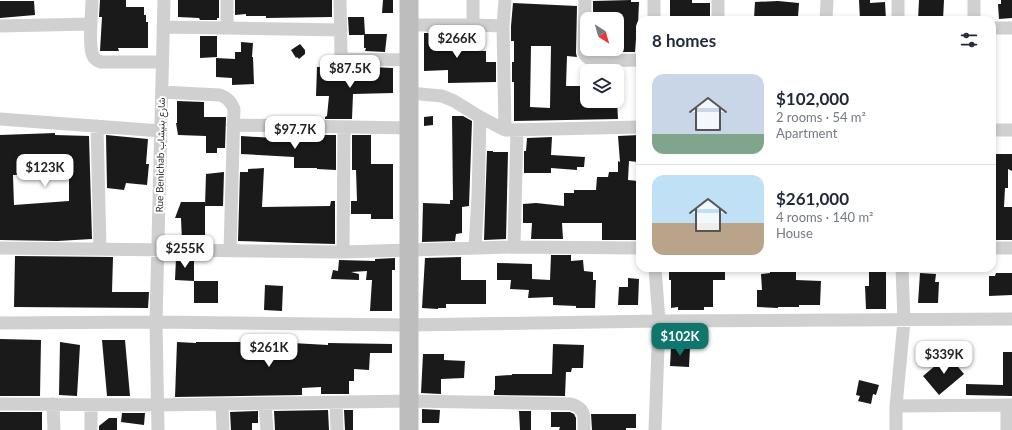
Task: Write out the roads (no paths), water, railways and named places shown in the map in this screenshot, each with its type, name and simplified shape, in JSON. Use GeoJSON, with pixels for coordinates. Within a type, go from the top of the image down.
{"type":"FeatureCollection","features":[{"type":"Feature","properties":{"kind":"street"},"geometry":{"type":"LineString","coordinates":[[92,0],[91,48],[95,60],[100,62],[162,62]]}},
{"type":"Feature","properties":{"kind":"street","name":"Rue Benichab شارع بنيشاب"},"geometry":{"type":"LineString","coordinates":[[158,430],[156,322],[164,0]]}},
{"type":"Feature","properties":{"kind":"street"},"geometry":{"type":"LineString","coordinates":[[227,0],[227,28]]}},
{"type":"Feature","properties":{"kind":"street"},"geometry":{"type":"LineString","coordinates":[[340,0],[341,54],[345,59],[409,60]]}},
{"type":"Feature","properties":{"kind":"street"},"geometry":{"type":"LineString","coordinates":[[409,0],[409,430]]}},
{"type":"Feature","properties":{"kind":"street"},"geometry":{"type":"LineString","coordinates":[[473,0],[473,25]]}},
{"type":"Feature","properties":{"kind":"street"},"geometry":{"type":"LineString","coordinates":[[505,0],[503,26],[511,130],[514,247]]}},
{"type":"Feature","properties":{"kind":"street"},"geometry":{"type":"LineString","coordinates":[[585,0],[584,53],[586,56],[592,61],[636,60]]}},
{"type":"Feature","properties":{"kind":"street"},"geometry":{"type":"LineString","coordinates":[[654,0],[654,16]]}},
{"type":"Feature","properties":{"kind":"street"},"geometry":{"type":"LineString","coordinates":[[718,0],[718,16]]}},
{"type":"Feature","properties":{"kind":"street"},"geometry":{"type":"LineString","coordinates":[[826,16],[827,0]]}},
{"type":"Feature","properties":{"kind":"street"},"geometry":{"type":"LineString","coordinates":[[898,0],[898,16]]}},
{"type":"Feature","properties":{"kind":"street"},"geometry":{"type":"LineString","coordinates":[[974,0],[974,16]]}},
{"type":"Feature","properties":{"kind":"street"},"geometry":{"type":"LineString","coordinates":[[0,26],[92,24]]}},
{"type":"Feature","properties":{"kind":"street"},"geometry":{"type":"LineString","coordinates":[[409,25],[503,26]]}},
{"type":"Feature","properties":{"kind":"street"},"geometry":{"type":"LineString","coordinates":[[163,27],[341,30]]}},
{"type":"Feature","properties":{"kind":"street"},"geometry":{"type":"LineString","coordinates":[[996,28],[1012,28]]}},
{"type":"Feature","properties":{"kind":"street"},"geometry":{"type":"LineString","coordinates":[[162,92],[220,95],[226,97],[231,102],[234,109],[230,251]]}},
{"type":"Feature","properties":{"kind":"street"},"geometry":{"type":"LineString","coordinates":[[409,93],[442,96],[454,101],[480,117],[511,130],[636,127]]}},
{"type":"Feature","properties":{"kind":"street"},"geometry":{"type":"LineString","coordinates":[[475,248],[480,117]]}},
{"type":"Feature","properties":{"kind":"street"},"geometry":{"type":"LineString","coordinates":[[0,119],[161,131]]}},
{"type":"Feature","properties":{"kind":"street"},"geometry":{"type":"LineString","coordinates":[[233,124],[409,128]]}},
{"type":"Feature","properties":{"kind":"street"},"geometry":{"type":"LineString","coordinates":[[96,126],[100,249]]}},
{"type":"Feature","properties":{"kind":"street"},"geometry":{"type":"LineString","coordinates":[[343,252],[344,126]]}},
{"type":"Feature","properties":{"kind":"street"},"geometry":{"type":"LineString","coordinates":[[996,130],[1012,130]]}},
{"type":"Feature","properties":{"kind":"street"},"geometry":{"type":"LineString","coordinates":[[0,248],[343,252],[514,247],[636,248]]}},
{"type":"Feature","properties":{"kind":"street"},"geometry":{"type":"LineString","coordinates":[[996,248],[1012,248]]}},
{"type":"Feature","properties":{"kind":"street"},"geometry":{"type":"LineString","coordinates":[[655,272],[659,321],[655,430]]}},
{"type":"Feature","properties":{"kind":"street"},"geometry":{"type":"LineString","coordinates":[[896,430],[896,406],[904,321],[902,272]]}},
{"type":"Feature","properties":{"kind":"street"},"geometry":{"type":"LineString","coordinates":[[0,323],[156,322],[408,325],[659,321],[1012,320]]}},
{"type":"Feature","properties":{"kind":"street"},"geometry":{"type":"LineString","coordinates":[[0,404],[157,405],[408,401],[571,404],[578,406],[584,413],[584,430]]}},
{"type":"Feature","properties":{"kind":"street"},"geometry":{"type":"LineString","coordinates":[[336,403],[336,430]]}},
{"type":"Feature","properties":{"kind":"street"},"geometry":{"type":"LineString","coordinates":[[53,404],[54,430]]}},
{"type":"Feature","properties":{"kind":"street"},"geometry":{"type":"LineString","coordinates":[[222,404],[223,430]]}},
{"type":"Feature","properties":{"kind":"street"},"geometry":{"type":"LineString","coordinates":[[265,404],[267,430]]}},
{"type":"Feature","properties":{"kind":"street"},"geometry":{"type":"LineString","coordinates":[[91,405],[91,430]]}},
{"type":"Feature","properties":{"kind":"street"},"geometry":{"type":"LineString","coordinates":[[896,406],[1010,405],[1007,430]]}}]}
